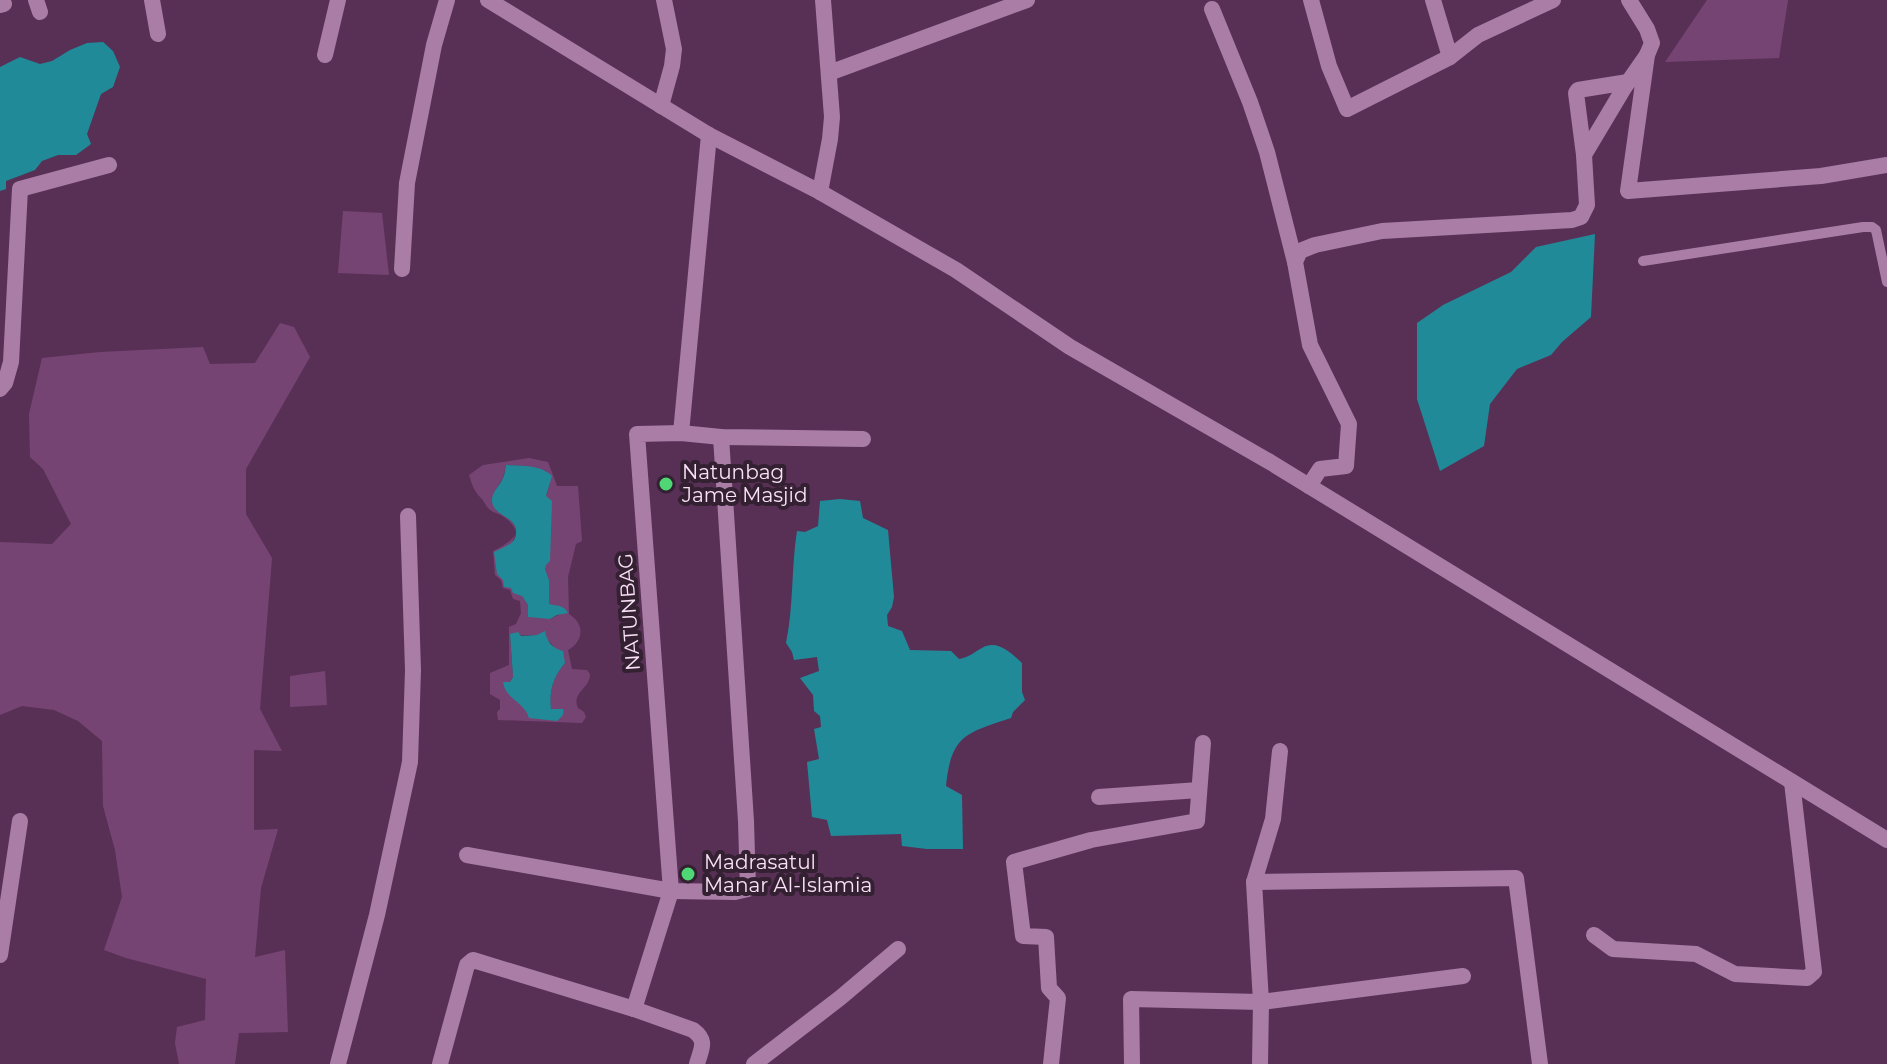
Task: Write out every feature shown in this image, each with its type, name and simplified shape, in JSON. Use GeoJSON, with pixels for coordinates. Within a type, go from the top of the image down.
{"type":"FeatureCollection","features":[{"type":"Feature","properties":{"kind":"street"},"geometry":{"type":"LineString","coordinates":[[152,0],[158,34]]}},
{"type":"Feature","properties":{"kind":"street"},"geometry":{"type":"LineString","coordinates":[[325,55],[338,0]]}},
{"type":"Feature","properties":{"kind":"street"},"geometry":{"type":"LineString","coordinates":[[402,269],[407,183],[434,45],[447,0]]}},
{"type":"Feature","properties":{"kind":"street"},"geometry":{"type":"LineString","coordinates":[[488,0],[709,135],[820,192],[956,270],[1070,347],[1309,486],[1887,840]]}},
{"type":"Feature","properties":{"kind":"street"},"geometry":{"type":"LineString","coordinates":[[661,106],[674,49],[664,0]]}},
{"type":"Feature","properties":{"kind":"street"},"geometry":{"type":"LineString","coordinates":[[820,192],[832,117],[823,0]]}},
{"type":"Feature","properties":{"kind":"street"},"geometry":{"type":"LineString","coordinates":[[829,73],[1027,0]]}},
{"type":"Feature","properties":{"kind":"street"},"geometry":{"type":"LineString","coordinates":[[1311,0],[1329,66],[1347,109],[1450,57],[1478,35],[1545,2]]}},
{"type":"Feature","properties":{"kind":"street"},"geometry":{"type":"LineString","coordinates":[[1433,0],[1450,57]]}},
{"type":"Feature","properties":{"kind":"street"},"geometry":{"type":"LineString","coordinates":[[1584,155],[1652,43],[1629,0]]}},
{"type":"Feature","properties":{"kind":"street"},"geometry":{"type":"LineString","coordinates":[[1212,9],[1263,140],[1295,262],[1310,345],[1349,424],[1346,466],[1320,469],[1309,486]]}},
{"type":"Feature","properties":{"kind":"street"},"geometry":{"type":"LineString","coordinates":[[1647,55],[1628,191],[1821,176],[1887,165]]}},
{"type":"Feature","properties":{"kind":"street"},"geometry":{"type":"LineString","coordinates":[[1295,262],[1300,251],[1315,245],[1382,231],[1581,217],[1587,205],[1576,93],[1578,90],[1628,82]]}},
{"type":"Feature","properties":{"kind":"street"},"geometry":{"type":"LineString","coordinates":[[681,433],[709,135]]}},
{"type":"Feature","properties":{"kind":"street"},"geometry":{"type":"LineString","coordinates":[[0,389],[11,362],[20,189],[109,165]]}},
{"type":"Feature","properties":{"kind":"street","name":"NATUNBAG"},"geometry":{"type":"LineString","coordinates":[[634,1009],[671,891],[637,434],[863,439]]}},
{"type":"Feature","properties":{"kind":"street"},"geometry":{"type":"LineString","coordinates":[[467,855],[671,891],[735,892],[748,889],[721,437]]}},
{"type":"Feature","properties":{"kind":"street"},"geometry":{"type":"LineString","coordinates":[[338,1064],[377,915],[410,762],[413,670],[408,516]]}},
{"type":"Feature","properties":{"kind":"street"},"geometry":{"type":"LineString","coordinates":[[1051,1064],[1058,998],[1049,988],[1046,937],[1023,936],[1014,862],[1091,840],[1197,821],[1203,743]]}},
{"type":"Feature","properties":{"kind":"street"},"geometry":{"type":"LineString","coordinates":[[1260,1064],[1261,1002],[1254,882],[1273,819],[1280,751]]}},
{"type":"Feature","properties":{"kind":"street"},"geometry":{"type":"LineString","coordinates":[[1594,935],[1613,949],[1696,954],[1735,974],[1807,978],[1814,972],[1792,782]]}},
{"type":"Feature","properties":{"kind":"street"},"geometry":{"type":"LineString","coordinates":[[1099,797],[1199,790]]}},
{"type":"Feature","properties":{"kind":"street"},"geometry":{"type":"LineString","coordinates":[[0,955],[20,821]]}},
{"type":"Feature","properties":{"kind":"street"},"geometry":{"type":"LineString","coordinates":[[1254,882],[1516,878],[1540,1064]]}},
{"type":"Feature","properties":{"kind":"street"},"geometry":{"type":"LineString","coordinates":[[754,1064],[898,949]]}},
{"type":"Feature","properties":{"kind":"street"},"geometry":{"type":"LineString","coordinates":[[440,1064],[467,965],[473,960],[693,1030],[700,1035],[703,1043],[697,1064]]}},
{"type":"Feature","properties":{"kind":"street"},"geometry":{"type":"LineString","coordinates":[[1132,1064],[1131,999],[1261,1002],[1463,976]]}},
{"type":"Feature","properties":{"kind":"lane"},"geometry":{"type":"LineString","coordinates":[[1643,261],[1872,227],[1876,230],[1887,282]]}},
{"type":"Feature","properties":{"kind":"shaded area"},"geometry":{"type":"Polygon","coordinates":[[[1707,0],[1788,0],[1779,58],[1665,62],[1707,0]]]}},
{"type":"Feature","properties":{"kind":"shaded area"},"geometry":{"type":"Polygon","coordinates":[[[103,42],[113,51],[120,67],[113,87],[101,94],[87,134],[91,144],[76,155],[58,155],[42,161],[35,170],[6,181],[6,189],[0,191],[0,67],[20,57],[40,64],[87,43],[103,42]]]}},
{"type":"Feature","properties":{"kind":"shaded area"},"geometry":{"type":"Polygon","coordinates":[[[343,211],[382,213],[389,275],[338,273],[343,211]]]}},
{"type":"Feature","properties":{"kind":"shaded area"},"geometry":{"type":"Polygon","coordinates":[[[1595,234],[1591,317],[1551,355],[1517,369],[1490,404],[1484,446],[1440,471],[1417,399],[1417,323],[1443,305],[1511,272],[1536,247],[1595,234]]]}},
{"type":"Feature","properties":{"kind":"shaded area"},"geometry":{"type":"Polygon","coordinates":[[[280,323],[294,327],[310,357],[246,469],[246,514],[272,558],[260,709],[282,751],[254,750],[254,830],[278,829],[261,888],[255,957],[285,950],[288,1032],[239,1033],[235,1064],[179,1064],[175,1043],[177,1027],[205,1020],[206,979],[104,950],[122,897],[115,850],[103,806],[102,741],[78,721],[54,710],[22,706],[0,715],[0,542],[52,544],[71,524],[43,469],[30,457],[29,414],[42,358],[203,347],[210,364],[255,363],[280,323]]]}},
{"type":"Feature","properties":{"kind":"shaded area"},"geometry":{"type":"Polygon","coordinates":[[[529,458],[548,462],[557,486],[578,486],[582,541],[576,544],[568,577],[569,614],[580,627],[580,637],[568,650],[572,669],[587,670],[590,674],[577,698],[578,708],[586,717],[582,723],[498,720],[500,700],[490,694],[490,673],[509,665],[509,627],[516,624],[521,613],[520,601],[513,599],[510,590],[503,588],[501,580],[495,575],[493,551],[511,540],[514,526],[488,508],[469,475],[483,465],[529,458]],[[506,465],[495,491],[496,510],[514,524],[515,532],[501,576],[528,605],[550,619],[563,613],[549,605],[549,580],[545,569],[546,496],[550,483],[546,471],[506,465]],[[510,634],[513,677],[510,682],[530,718],[556,710],[551,709],[551,690],[565,663],[545,638],[510,634]]]}},
{"type":"Feature","properties":{"kind":"shaded area"},"geometry":{"type":"Polygon","coordinates":[[[506,465],[537,468],[552,476],[546,496],[552,501],[550,561],[545,569],[549,580],[549,604],[562,607],[568,613],[550,619],[528,617],[528,605],[522,596],[504,587],[503,580],[497,574],[494,552],[509,544],[516,535],[515,526],[496,510],[492,502],[506,465]]]}},
{"type":"Feature","properties":{"kind":"shaded area"},"geometry":{"type":"Polygon","coordinates":[[[820,501],[860,501],[863,518],[888,530],[894,597],[887,615],[888,626],[902,631],[910,650],[951,651],[959,659],[993,645],[1004,648],[1022,663],[1025,700],[1011,718],[964,738],[952,756],[946,786],[962,795],[963,849],[902,846],[901,834],[831,836],[827,820],[812,817],[807,762],[819,759],[814,729],[821,727],[820,716],[814,711],[813,695],[800,678],[819,671],[817,657],[794,660],[786,643],[797,531],[805,532],[818,526],[820,501]]]}},
{"type":"Feature","properties":{"kind":"shaded area"},"geometry":{"type":"Polygon","coordinates":[[[545,631],[551,644],[563,651],[565,663],[551,690],[551,709],[563,709],[557,721],[529,718],[524,708],[507,693],[503,682],[510,682],[513,677],[510,634],[537,635],[545,631]]]}},
{"type":"Feature","properties":{"kind":"shaded area"},"geometry":{"type":"Polygon","coordinates":[[[325,671],[327,705],[290,707],[290,676],[325,671]]]}},
{"type":"Feature","properties":{"kind":"place","name":"Natunbag Jame Masjid"},"geometry":{"type":"Point","coordinates":[666,484]}},
{"type":"Feature","properties":{"kind":"place","name":"Madrasatul Manar Al-Islamia"},"geometry":{"type":"Point","coordinates":[688,874]}}]}
